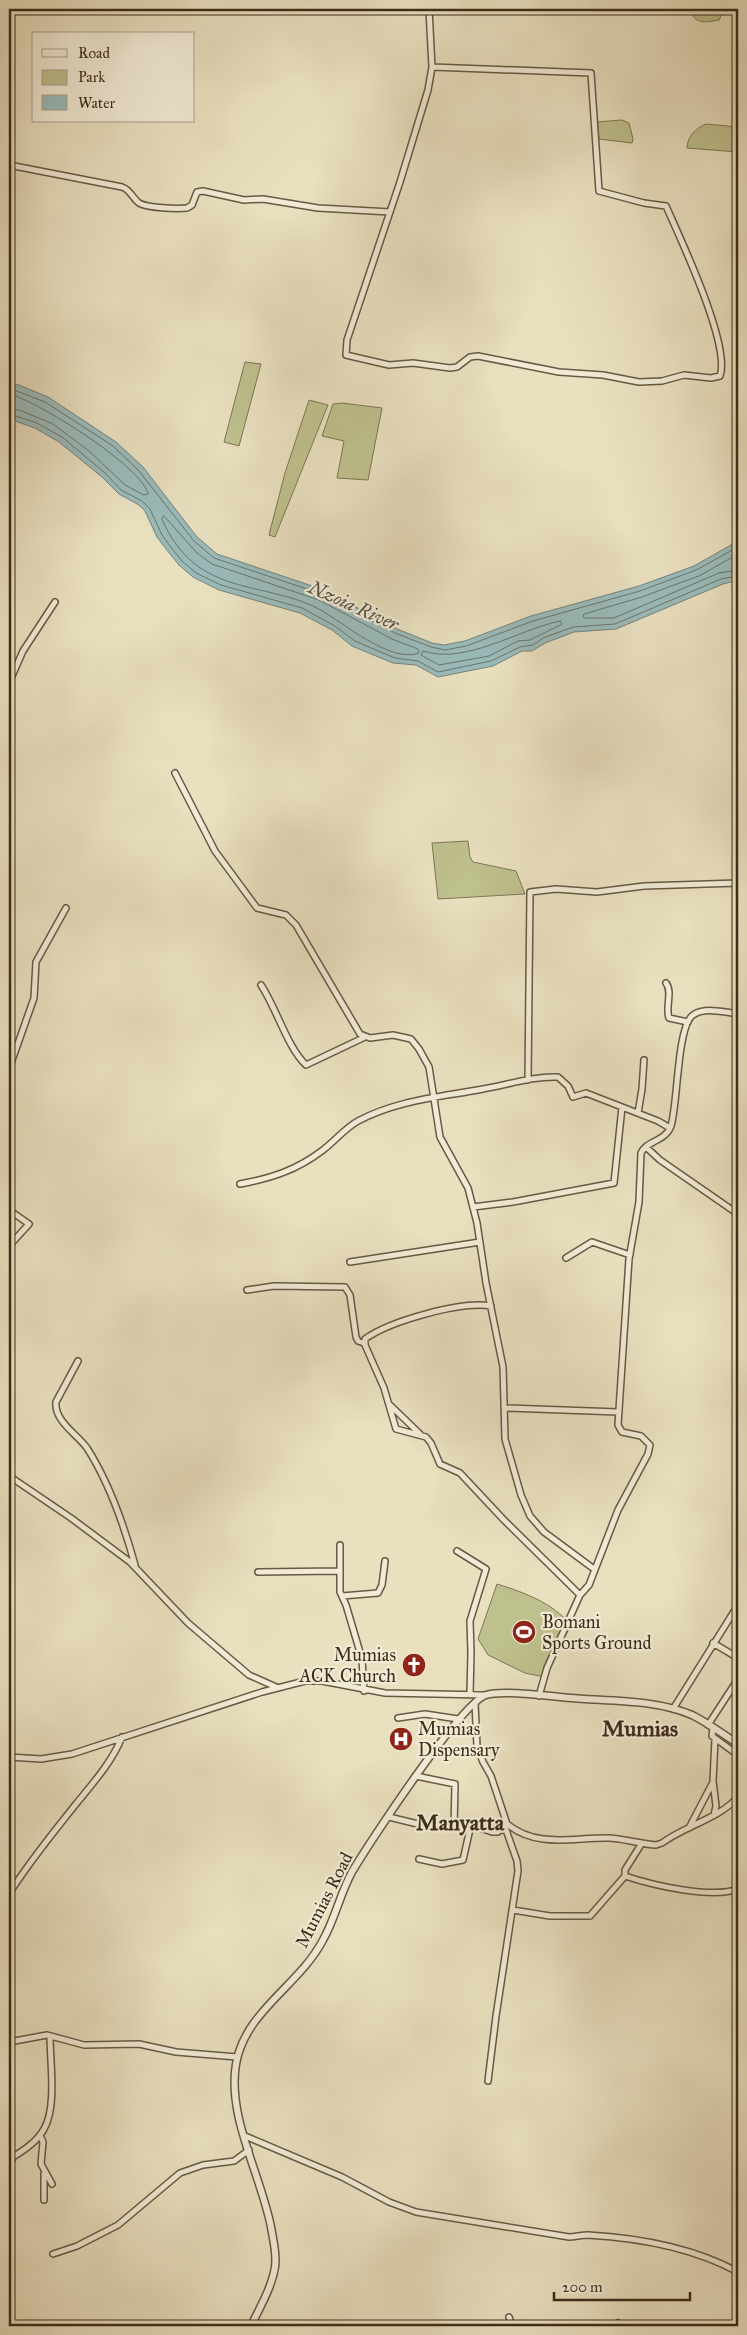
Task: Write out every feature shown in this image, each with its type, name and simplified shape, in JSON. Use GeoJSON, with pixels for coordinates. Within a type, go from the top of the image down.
{"type":"FeatureCollection","features":[{"type":"Feature","properties":{"kind":"street"},"geometry":{"type":"LineString","coordinates":[[429,9],[432,67],[419,119],[347,340],[345,350],[348,356],[389,365],[413,363],[450,368],[457,367],[470,356],[478,356],[559,372],[600,375],[639,382],[662,381],[684,375],[711,378],[720,375],[719,353],[706,302],[666,206],[644,203],[599,192],[591,73],[432,67]]}},
{"type":"Feature","properties":{"kind":"street"},"geometry":{"type":"LineString","coordinates":[[9,165],[122,187],[129,190],[140,203],[152,206],[187,208],[192,205],[197,192],[203,191],[244,200],[263,199],[318,208],[390,212]]}},
{"type":"Feature","properties":{"kind":"street"},"geometry":{"type":"LineString","coordinates":[[9,683],[21,655],[55,602]]}},
{"type":"Feature","properties":{"kind":"street"},"geometry":{"type":"LineString","coordinates":[[175,772],[215,850],[250,901],[257,908],[283,914],[291,920],[308,944],[357,1031],[365,1038]]}},
{"type":"Feature","properties":{"kind":"street"},"geometry":{"type":"LineString","coordinates":[[528,1080],[530,892],[556,889],[597,892],[644,886],[738,884]]}},
{"type":"Feature","properties":{"kind":"street"},"geometry":{"type":"LineString","coordinates":[[9,1069],[34,998],[36,962],[66,908]]}},
{"type":"Feature","properties":{"kind":"street"},"geometry":{"type":"LineString","coordinates":[[666,982],[669,988],[667,1013],[669,1018],[688,1022]]}},
{"type":"Feature","properties":{"kind":"street"},"geometry":{"type":"LineString","coordinates":[[261,986],[305,1065],[311,1065],[326,1055],[365,1038],[400,1036],[415,1042],[429,1067],[440,1137],[468,1188],[473,1207],[503,1368],[505,1439],[520,1496],[530,1516],[544,1532],[594,1569]]}},
{"type":"Feature","properties":{"kind":"street"},"geometry":{"type":"LineString","coordinates":[[539,1696],[546,1668],[580,1595],[589,1585],[618,1510],[648,1454],[650,1445],[641,1436],[622,1432],[618,1425],[630,1256],[638,1202],[641,1157],[646,1147],[664,1136],[670,1128],[674,1111],[681,1048],[688,1022],[694,1014],[700,1012],[718,1011],[738,1014]]}},
{"type":"Feature","properties":{"kind":"street"},"geometry":{"type":"LineString","coordinates":[[638,1113],[644,1060]]}},
{"type":"Feature","properties":{"kind":"street"},"geometry":{"type":"LineString","coordinates":[[240,1184],[285,1174],[317,1155],[351,1126],[373,1114],[434,1096],[528,1080],[558,1077],[568,1086],[573,1097],[586,1094],[638,1113],[670,1128]]}},
{"type":"Feature","properties":{"kind":"street"},"geometry":{"type":"LineString","coordinates":[[473,1207],[513,1202],[614,1183],[622,1107]]}},
{"type":"Feature","properties":{"kind":"street"},"geometry":{"type":"LineString","coordinates":[[646,1147],[660,1160],[738,1214]]}},
{"type":"Feature","properties":{"kind":"street"},"geometry":{"type":"LineString","coordinates":[[9,1210],[29,1224],[9,1246]]}},
{"type":"Feature","properties":{"kind":"street"},"geometry":{"type":"LineString","coordinates":[[350,1262],[480,1242]]}},
{"type":"Feature","properties":{"kind":"street"},"geometry":{"type":"LineString","coordinates":[[566,1258],[592,1242],[630,1256]]}},
{"type":"Feature","properties":{"kind":"street"},"geometry":{"type":"LineString","coordinates":[[247,1290],[274,1286],[345,1287],[350,1295],[356,1340],[364,1343],[388,1403],[396,1429],[420,1434]]}},
{"type":"Feature","properties":{"kind":"street"},"geometry":{"type":"LineString","coordinates":[[364,1343],[366,1339],[374,1334],[413,1319],[469,1305],[491,1306]]}},
{"type":"Feature","properties":{"kind":"street"},"geometry":{"type":"LineString","coordinates":[[78,1361],[56,1402],[56,1409],[63,1422],[88,1450],[113,1498],[135,1566]]}},
{"type":"Feature","properties":{"kind":"street"},"geometry":{"type":"LineString","coordinates":[[388,1403],[431,1443],[440,1464],[460,1472],[503,1519],[580,1595]]}},
{"type":"Feature","properties":{"kind":"street"},"geometry":{"type":"LineString","coordinates":[[505,1408],[618,1412]]}},
{"type":"Feature","properties":{"kind":"street"},"geometry":{"type":"LineString","coordinates":[[9,1476],[71,1518],[135,1566],[175,1611],[239,1668],[255,1679],[276,1687]]}},
{"type":"Feature","properties":{"kind":"street"},"geometry":{"type":"LineString","coordinates":[[340,1545],[339,1571],[342,1596],[362,1659],[364,1691]]}},
{"type":"Feature","properties":{"kind":"street"},"geometry":{"type":"LineString","coordinates":[[457,1551],[486,1569],[470,1621],[472,1653],[470,1694]]}},
{"type":"Feature","properties":{"kind":"street"},"geometry":{"type":"LineString","coordinates":[[342,1596],[378,1594],[382,1585],[385,1561]]}},
{"type":"Feature","properties":{"kind":"street"},"geometry":{"type":"LineString","coordinates":[[258,1572],[339,1571]]}},
{"type":"Feature","properties":{"kind":"street"},"geometry":{"type":"LineString","coordinates":[[673,1709],[738,1605]]}},
{"type":"Feature","properties":{"kind":"street"},"geometry":{"type":"LineString","coordinates":[[713,1643],[738,1658]]}},
{"type":"Feature","properties":{"kind":"street"},"geometry":{"type":"LineString","coordinates":[[738,1679],[710,1726],[711,1734],[715,1739],[738,1755]]}},
{"type":"Feature","properties":{"kind":"street"},"geometry":{"type":"LineString","coordinates":[[9,1757],[28,1759],[61,1757],[276,1687],[313,1681],[364,1691],[401,1694],[539,1696],[620,1701],[673,1709],[690,1715],[738,1744]]}},
{"type":"Feature","properties":{"kind":"street","name":"Mumias Road"},"geometry":{"type":"LineString","coordinates":[[251,2326],[272,2279],[276,2258],[266,2205],[245,2136],[234,2089],[237,2057],[243,2040],[255,2020],[297,1978],[319,1948],[329,1929],[352,1873],[416,1776],[458,1719],[485,1695]]}},
{"type":"Feature","properties":{"kind":"street"},"geometry":{"type":"LineString","coordinates":[[475,1703],[477,1746],[494,1784],[518,1866],[488,2081]]}},
{"type":"Feature","properties":{"kind":"street"},"geometry":{"type":"LineString","coordinates":[[398,1718],[425,1714],[458,1719]]}},
{"type":"Feature","properties":{"kind":"street"},"geometry":{"type":"LineString","coordinates":[[9,1894],[40,1850],[114,1754],[122,1737]]}},
{"type":"Feature","properties":{"kind":"street"},"geometry":{"type":"LineString","coordinates":[[714,1815],[716,1806],[713,1781],[715,1739]]}},
{"type":"Feature","properties":{"kind":"street"},"geometry":{"type":"LineString","coordinates":[[416,1776],[455,1784],[454,1828]]}},
{"type":"Feature","properties":{"kind":"street"},"geometry":{"type":"LineString","coordinates":[[689,1828],[713,1781]]}},
{"type":"Feature","properties":{"kind":"street"},"geometry":{"type":"LineString","coordinates":[[506,1826],[551,1841],[609,1838],[660,1844],[714,1815],[732,1804],[738,1797]]}},
{"type":"Feature","properties":{"kind":"street"},"geometry":{"type":"LineString","coordinates":[[389,1816],[419,1825],[480,1828],[498,1832],[506,1826]]}},
{"type":"Feature","properties":{"kind":"street"},"geometry":{"type":"LineString","coordinates":[[419,1859],[442,1864],[463,1860],[470,1829]]}},
{"type":"Feature","properties":{"kind":"street"},"geometry":{"type":"LineString","coordinates":[[513,1910],[550,1916],[590,1916],[625,1876],[625,1870],[642,1843]]}},
{"type":"Feature","properties":{"kind":"street"},"geometry":{"type":"LineString","coordinates":[[625,1876],[672,1889],[711,1892],[738,1889]]}},
{"type":"Feature","properties":{"kind":"street"},"geometry":{"type":"LineString","coordinates":[[10,2200],[9,2166],[11,2157],[40,2135],[47,2123],[50,2108],[50,2036]]}},
{"type":"Feature","properties":{"kind":"street"},"geometry":{"type":"LineString","coordinates":[[9,2042],[31,2037],[50,2036],[84,2045],[139,2044],[176,2052],[237,2057]]}},
{"type":"Feature","properties":{"kind":"street"},"geometry":{"type":"LineString","coordinates":[[40,2135],[43,2142],[41,2164],[44,2173],[52,2184]]}},
{"type":"Feature","properties":{"kind":"street"},"geometry":{"type":"LineString","coordinates":[[245,2136],[342,2177],[390,2202],[416,2212],[568,2236],[590,2235],[679,2247],[705,2256],[738,2272]]}},
{"type":"Feature","properties":{"kind":"street"},"geometry":{"type":"LineString","coordinates":[[53,2254],[77,2246],[118,2225],[180,2173],[203,2165],[234,2161],[249,2150]]}},
{"type":"Feature","properties":{"kind":"street"},"geometry":{"type":"LineString","coordinates":[[44,2173],[42,2185],[44,2200]]}},
{"type":"Feature","properties":{"kind":"street"},"geometry":{"type":"LineString","coordinates":[[509,2317],[512,2326]]}},
{"type":"Feature","properties":{"kind":"green space"},"geometry":{"type":"Polygon","coordinates":[[[689,9],[724,9],[719,20],[704,22],[697,20],[689,9]]]}},
{"type":"Feature","properties":{"kind":"green space"},"geometry":{"type":"Polygon","coordinates":[[[622,120],[629,123],[633,139],[632,143],[599,139],[597,122],[622,120]]]}},
{"type":"Feature","properties":{"kind":"green space"},"geometry":{"type":"Polygon","coordinates":[[[706,124],[738,127],[738,152],[687,148],[693,133],[706,124]]]}},
{"type":"Feature","properties":{"kind":"green space"},"geometry":{"type":"Polygon","coordinates":[[[245,362],[261,364],[239,446],[224,442],[245,362]]]}},
{"type":"Feature","properties":{"kind":"green space"},"geometry":{"type":"Polygon","coordinates":[[[309,400],[328,405],[275,537],[269,535],[285,473],[309,400]]]}},
{"type":"Feature","properties":{"kind":"green space"},"geometry":{"type":"Polygon","coordinates":[[[342,403],[382,408],[368,480],[337,478],[344,441],[322,436],[333,404],[342,403]]]}},
{"type":"Feature","properties":{"kind":"green space"},"geometry":{"type":"Polygon","coordinates":[[[468,841],[470,857],[473,862],[516,871],[525,894],[438,899],[432,843],[468,841]]]}},
{"type":"Feature","properties":{"kind":"green space","name":"Bomani Sports Ground"},"geometry":{"type":"Polygon","coordinates":[[[497,1584],[547,1604],[571,1625],[544,1677],[525,1673],[488,1655],[478,1639],[497,1584]]]}},
{"type":"Feature","properties":{"kind":"water"},"geometry":{"type":"Polygon","coordinates":[[[9,383],[48,397],[116,442],[143,467],[197,537],[217,554],[324,590],[397,629],[432,643],[444,645],[465,641],[531,616],[639,586],[694,566],[738,541],[738,580],[723,584],[616,629],[574,632],[545,643],[532,651],[522,651],[493,666],[438,677],[416,665],[393,663],[352,646],[332,630],[300,613],[219,590],[193,577],[179,565],[157,537],[145,511],[139,505],[119,494],[102,477],[59,442],[35,428],[9,419],[9,383]]]}},
{"type":"Feature","properties":{"kind":"place","name":"Bomani Sports Ground"},"geometry":{"type":"Point","coordinates":[524,1632]}},
{"type":"Feature","properties":{"kind":"place","name":"Mumias ACK Church"},"geometry":{"type":"Point","coordinates":[414,1665]}},
{"type":"Feature","properties":{"kind":"place","name":"Mumias Dispensary"},"geometry":{"type":"Point","coordinates":[401,1739]}},
{"type":"Feature","properties":{"kind":"district","name":"Mumias"},"geometry":{"type":"Point","coordinates":[640,1728]}},
{"type":"Feature","properties":{"kind":"district","name":"Manyatta"},"geometry":{"type":"Point","coordinates":[460,1822]}},
{"type":"Feature","properties":{"kind":"water label","name":"Nzoia River"},"geometry":{"type":"Point","coordinates":[354,605]}}]}
